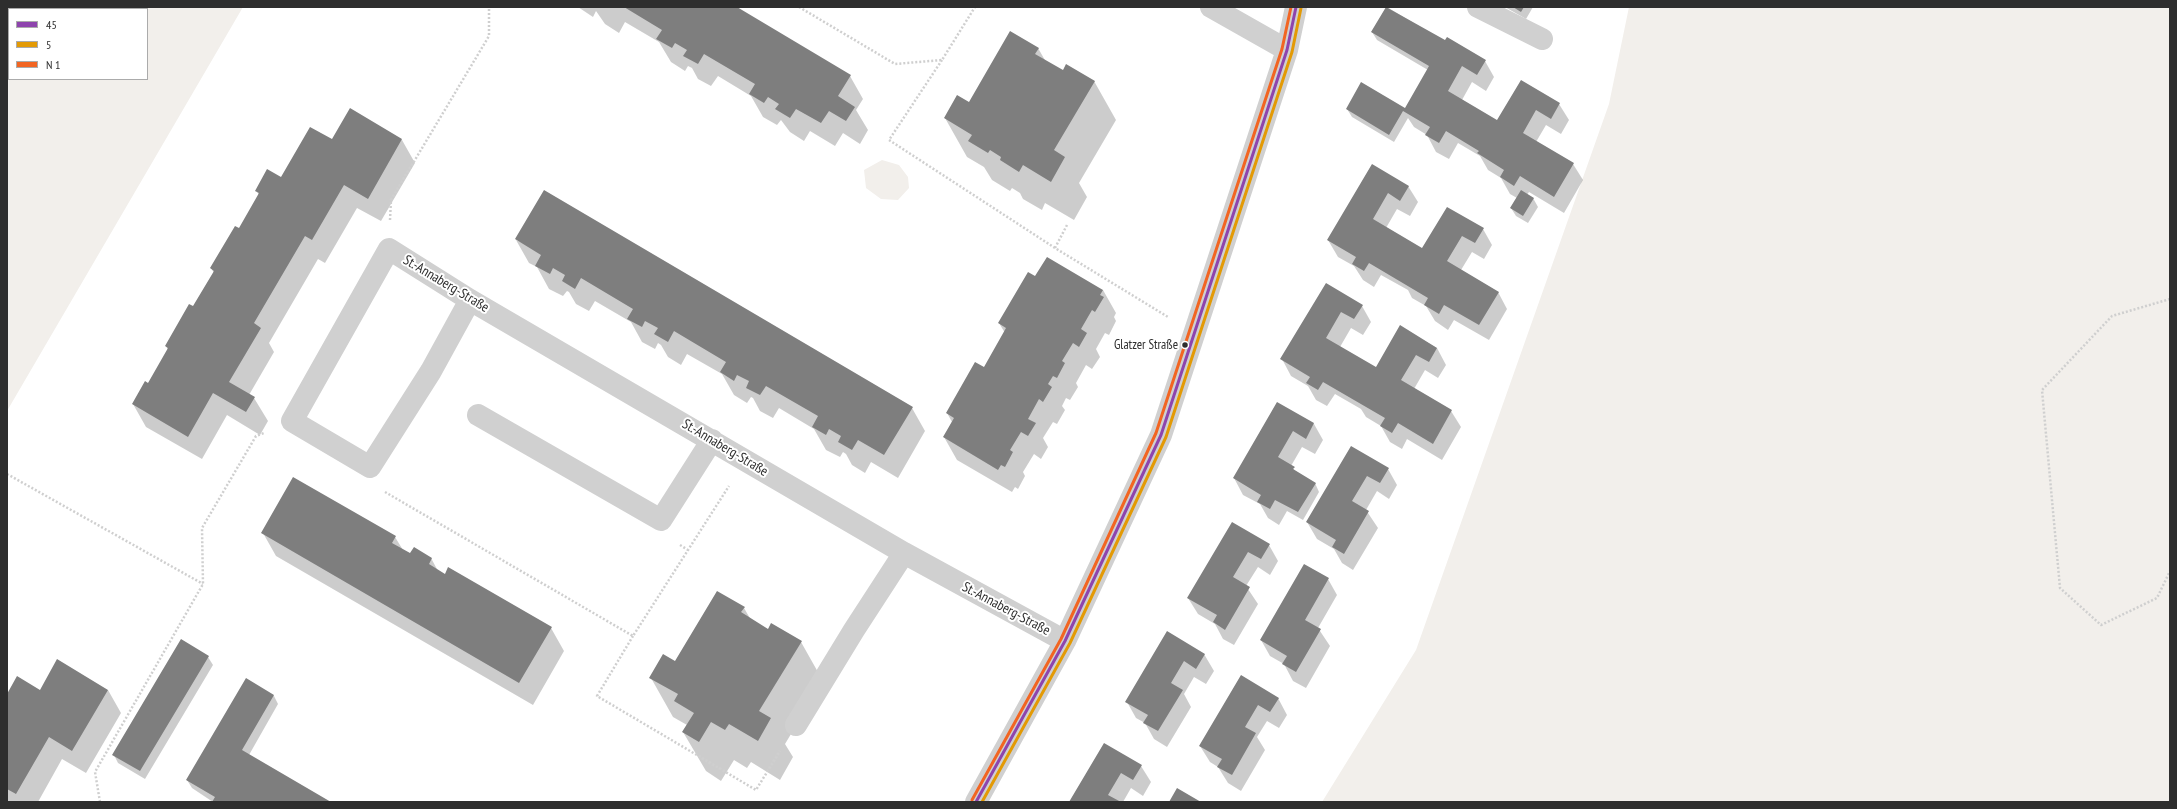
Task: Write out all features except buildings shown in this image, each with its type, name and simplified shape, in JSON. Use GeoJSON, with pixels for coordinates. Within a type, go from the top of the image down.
{"type":"FeatureCollection","features":[{"type":"Feature","properties":{"kind":"street"},"geometry":{"type":"LineString","coordinates":[[1211,7],[1287,50]]}},
{"type":"Feature","properties":{"kind":"street"},"geometry":{"type":"LineString","coordinates":[[976,802],[1065,641],[1161,435],[1287,50],[1296,7]]}},
{"type":"Feature","properties":{"kind":"street"},"geometry":{"type":"LineString","coordinates":[[1478,7],[1542,39]]}},
{"type":"Feature","properties":{"kind":"street","name":"St.-Annaberg-Straße"},"geometry":{"type":"LineString","coordinates":[[388,250],[470,300],[712,440],[904,554],[1065,641]]}},
{"type":"Feature","properties":{"kind":"street"},"geometry":{"type":"LineString","coordinates":[[388,250],[292,421],[370,467],[431,370],[470,300]]}},
{"type":"Feature","properties":{"kind":"street"},"geometry":{"type":"LineString","coordinates":[[478,415],[661,520],[712,440]]}},
{"type":"Feature","properties":{"kind":"street"},"geometry":{"type":"LineString","coordinates":[[796,725],[854,630],[904,554]]}},
{"type":"Feature","properties":{"kind":"path"},"geometry":{"type":"LineString","coordinates":[[388,250],[391,200],[489,36],[489,7]]}},
{"type":"Feature","properties":{"kind":"path"},"geometry":{"type":"LineString","coordinates":[[799,7],[895,64],[942,60]]}},
{"type":"Feature","properties":{"kind":"path"},"geometry":{"type":"LineString","coordinates":[[975,7],[889,140],[1055,248],[1195,333]]}},
{"type":"Feature","properties":{"kind":"path"},"geometry":{"type":"LineString","coordinates":[[1055,248],[1067,225]]}},
{"type":"Feature","properties":{"kind":"path"},"geometry":{"type":"LineString","coordinates":[[2170,299],[2112,316],[2042,390],[2060,588],[2101,625],[2158,598],[2170,571]]}},
{"type":"Feature","properties":{"kind":"path"},"geometry":{"type":"LineString","coordinates":[[100,802],[95,772],[203,584],[202,528],[256,436],[292,421]]}},
{"type":"Feature","properties":{"kind":"path"},"geometry":{"type":"LineString","coordinates":[[745,460],[633,636],[597,696],[756,790],[796,725]]}},
{"type":"Feature","properties":{"kind":"path"},"geometry":{"type":"LineString","coordinates":[[370,467],[367,482],[633,636]]}},
{"type":"Feature","properties":{"kind":"path"},"geometry":{"type":"LineString","coordinates":[[7,474],[203,584]]}},
{"type":"Feature","properties":{"kind":"shaded area"},"geometry":{"type":"Polygon","coordinates":[[[7,7],[243,7],[7,411],[7,7]]]}},
{"type":"Feature","properties":{"kind":"shaded area"},"geometry":{"type":"Polygon","coordinates":[[[1629,7],[2170,7],[2170,802],[1322,802],[1416,650],[1609,104],[1629,7]]]}},
{"type":"Feature","properties":{"kind":"shaded area"},"geometry":{"type":"Polygon","coordinates":[[[882,160],[899,165],[908,177],[909,188],[898,200],[881,199],[866,188],[864,170],[882,160]]]}},
{"type":"Feature","properties":{"kind":"transit line"},"geometry":{"type":"LineString","coordinates":[[972,800],[1061,639],[1156,433],[1282,49],[1291,7]]}},
{"type":"Feature","properties":{"kind":"transit line","name":"45"},"geometry":{"type":"LineString","coordinates":[[976,802],[1065,641],[1161,435],[1287,50],[1296,7]]}},
{"type":"Feature","properties":{"kind":"transit line","name":"5"},"geometry":{"type":"LineString","coordinates":[[982,802],[1070,643],[1166,437],[1292,52],[1301,8]]}},
{"type":"Feature","properties":{"kind":"place","name":"Glatzer Straße"},"geometry":{"type":"Point","coordinates":[1185,345]}}]}
